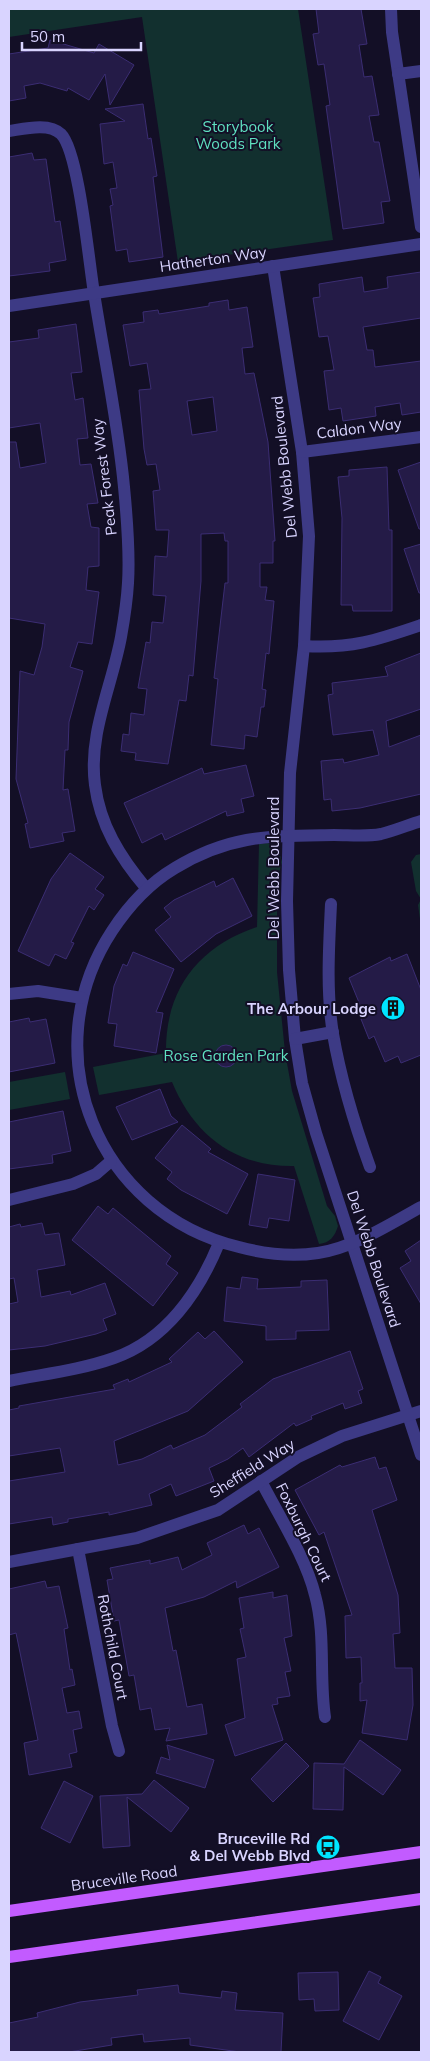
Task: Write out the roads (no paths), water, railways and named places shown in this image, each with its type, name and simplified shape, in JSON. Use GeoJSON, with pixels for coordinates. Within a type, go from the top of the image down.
{"type":"FeatureCollection","features":[{"type":"Feature","properties":{"kind":"main road","name":"Bruceville Road"},"geometry":{"type":"LineString","coordinates":[[9,1911],[421,1852]]}},
{"type":"Feature","properties":{"kind":"main road"},"geometry":{"type":"LineString","coordinates":[[9,1957],[421,1899]]}},
{"type":"Feature","properties":{"kind":"street"},"geometry":{"type":"LineString","coordinates":[[391,9],[398,74],[421,227]]}},
{"type":"Feature","properties":{"kind":"street"},"geometry":{"type":"LineString","coordinates":[[398,74],[421,70]]}},
{"type":"Feature","properties":{"kind":"street","name":"Peak Forest Way"},"geometry":{"type":"LineString","coordinates":[[9,132],[48,128],[60,133],[68,145],[82,210],[124,487],[128,582],[121,638],[102,711],[95,749],[95,784],[102,818],[118,852],[146,888]]}},
{"type":"Feature","properties":{"kind":"street","name":"Hatherton Way"},"geometry":{"type":"LineString","coordinates":[[9,306],[421,244]]}},
{"type":"Feature","properties":{"kind":"street","name":"Del Webb Boulevard"},"geometry":{"type":"LineString","coordinates":[[273,266],[302,452],[309,536],[304,646],[290,773],[287,836],[289,970],[295,1039],[302,1083],[312,1117],[351,1244],[421,1454]]}},
{"type":"Feature","properties":{"kind":"street","name":"Caldon Way"},"geometry":{"type":"LineString","coordinates":[[302,452],[421,436]]}},
{"type":"Feature","properties":{"kind":"street"},"geometry":{"type":"LineString","coordinates":[[304,646],[336,648],[364,643],[421,625]]}},
{"type":"Feature","properties":{"kind":"street"},"geometry":{"type":"LineString","coordinates":[[421,821],[380,834],[244,839],[208,851],[175,868],[146,888],[123,914],[104,944],[82,998],[78,1031],[79,1069],[84,1098],[111,1160],[128,1183],[150,1202],[176,1221],[218,1243],[275,1254],[319,1252],[351,1244],[421,1207]]}},
{"type":"Feature","properties":{"kind":"street"},"geometry":{"type":"LineString","coordinates":[[331,904],[329,976],[333,1032],[344,1087],[370,1167]]}},
{"type":"Feature","properties":{"kind":"street"},"geometry":{"type":"LineString","coordinates":[[9,994],[38,991],[82,998]]}},
{"type":"Feature","properties":{"kind":"street"},"geometry":{"type":"LineString","coordinates":[[295,1039],[333,1032]]}},
{"type":"Feature","properties":{"kind":"street"},"geometry":{"type":"LineString","coordinates":[[9,1200],[73,1184],[96,1174],[111,1160]]}},
{"type":"Feature","properties":{"kind":"street"},"geometry":{"type":"LineString","coordinates":[[9,1381],[79,1368],[116,1357],[154,1336],[184,1307],[197,1288],[218,1243]]}},
{"type":"Feature","properties":{"kind":"street","name":"Sheffield Way"},"geometry":{"type":"LineString","coordinates":[[9,1562],[137,1538],[218,1510],[298,1457],[342,1436],[421,1411]]}},
{"type":"Feature","properties":{"kind":"street","name":"Foxburgh Court"},"geometry":{"type":"LineString","coordinates":[[261,1481],[296,1547],[315,1594],[323,1647],[322,1699],[325,1717]]}},
{"type":"Feature","properties":{"kind":"street","name":"Rothchild Court"},"geometry":{"type":"LineString","coordinates":[[78,1549],[112,1726],[119,1751]]}},
{"type":"Feature","properties":{"kind":"place","name":"The Arbour Lodge"},"geometry":{"type":"Point","coordinates":[393,1008]}},
{"type":"Feature","properties":{"kind":"place","name":"Bruceville Rd & Del Webb Blvd"},"geometry":{"type":"Point","coordinates":[328,1847]}},
{"type":"Feature","properties":{"kind":"park label","name":"Storybook Woods Park"},"geometry":{"type":"Point","coordinates":[238,134]}},
{"type":"Feature","properties":{"kind":"park label","name":"Rose Garden Park"},"geometry":{"type":"Point","coordinates":[226,1055]}}]}
